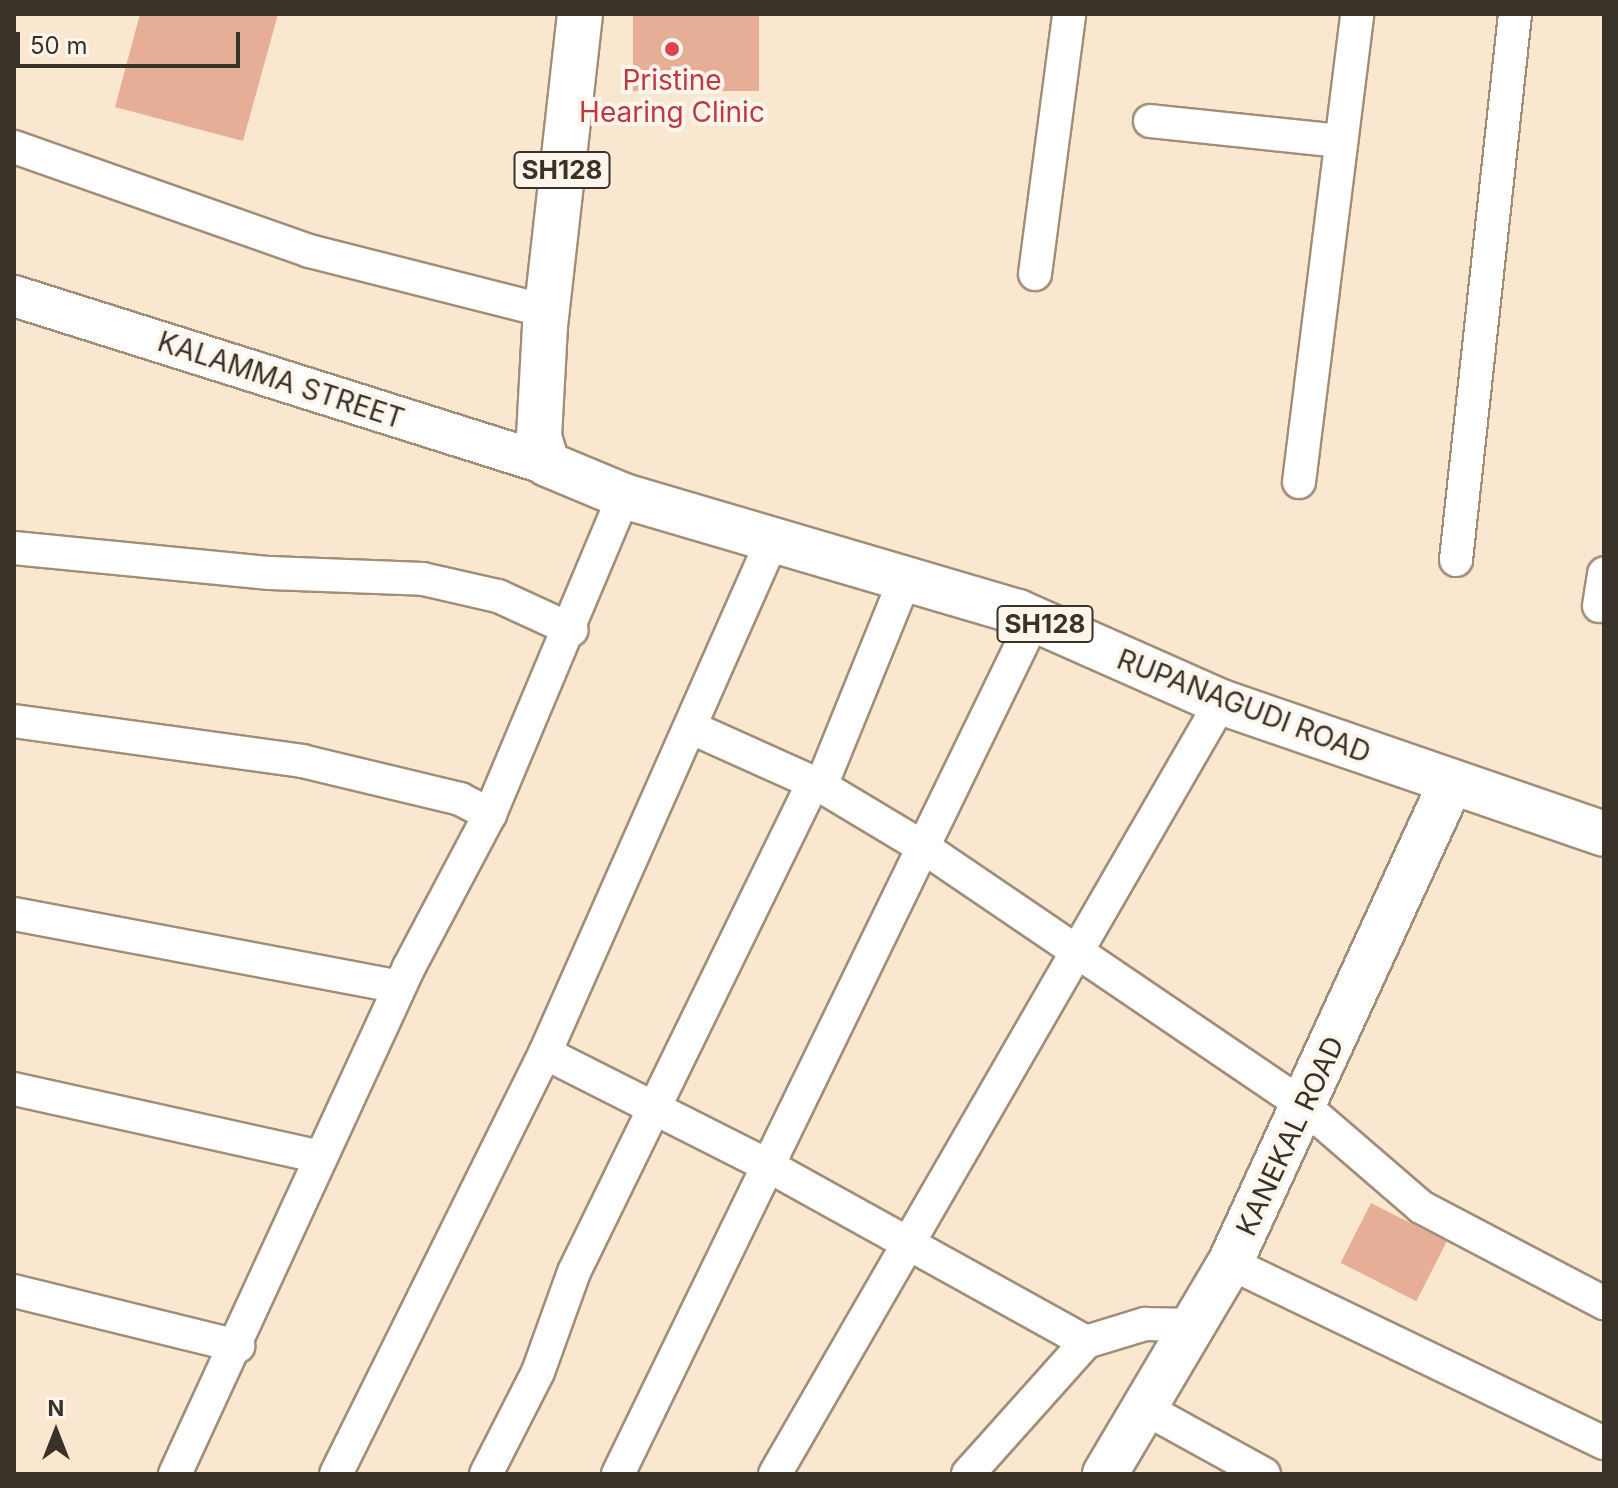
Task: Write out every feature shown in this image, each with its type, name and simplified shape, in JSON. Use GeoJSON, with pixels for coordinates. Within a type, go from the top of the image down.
{"type":"FeatureCollection","features":[{"type":"Feature","properties":{"kind":"main road","name":"SH128"},"geometry":{"type":"LineString","coordinates":[[547,464],[539,437],[545,319],[580,14]]}},
{"type":"Feature","properties":{"kind":"main road","name":"RUPANAGUDI ROAD"},"geometry":{"type":"LineString","coordinates":[[547,464],[624,496],[1034,619],[1221,702],[1450,785],[1604,834]]}},
{"type":"Feature","properties":{"kind":"main road","name":"KANEKAL ROAD"},"geometry":{"type":"LineString","coordinates":[[1105,1474],[1189,1325],[1230,1263],[1450,785]]}},
{"type":"Feature","properties":{"kind":"street"},"geometry":{"type":"LineString","coordinates":[[1035,274],[1069,14]]}},
{"type":"Feature","properties":{"kind":"street"},"geometry":{"type":"LineString","coordinates":[[1299,482],[1357,14]]}},
{"type":"Feature","properties":{"kind":"street"},"geometry":{"type":"LineString","coordinates":[[1456,560],[1515,14]]}},
{"type":"Feature","properties":{"kind":"street"},"geometry":{"type":"LineString","coordinates":[[1150,121],[1341,141]]}},
{"type":"Feature","properties":{"kind":"street"},"geometry":{"type":"LineString","coordinates":[[14,147],[309,251],[545,319]]}},
{"type":"Feature","properties":{"kind":"street","name":"KALAMMA STREET"},"geometry":{"type":"LineString","coordinates":[[14,296],[547,464]]}},
{"type":"Feature","properties":{"kind":"street"},"geometry":{"type":"LineString","coordinates":[[175,1474],[238,1346],[399,987],[490,814],[572,630],[624,496]]}},
{"type":"Feature","properties":{"kind":"street"},"geometry":{"type":"LineString","coordinates":[[336,1474],[545,1053],[692,728],[772,541]]}},
{"type":"Feature","properties":{"kind":"street"},"geometry":{"type":"LineString","coordinates":[[14,548],[270,573],[423,579],[498,596],[572,630]]}},
{"type":"Feature","properties":{"kind":"street"},"geometry":{"type":"LineString","coordinates":[[1599,606],[1604,573]]}},
{"type":"Feature","properties":{"kind":"street"},"geometry":{"type":"LineString","coordinates":[[486,1474],[538,1372],[574,1272],[817,784],[905,579]]}},
{"type":"Feature","properties":{"kind":"street"},"geometry":{"type":"LineString","coordinates":[[618,1474],[765,1164],[926,849],[1034,619]]}},
{"type":"Feature","properties":{"kind":"street"},"geometry":{"type":"LineString","coordinates":[[775,1474],[1081,951],[1221,702]]}},
{"type":"Feature","properties":{"kind":"street"},"geometry":{"type":"LineString","coordinates":[[14,721],[302,761],[460,799],[490,814]]}},
{"type":"Feature","properties":{"kind":"street"},"geometry":{"type":"LineString","coordinates":[[692,728],[817,784],[926,849],[1081,951],[1303,1105],[1421,1207],[1604,1303]]}},
{"type":"Feature","properties":{"kind":"street"},"geometry":{"type":"LineString","coordinates":[[14,914],[399,987]]}},
{"type":"Feature","properties":{"kind":"street"},"geometry":{"type":"LineString","coordinates":[[545,1053],[765,1164],[1086,1342]]}},
{"type":"Feature","properties":{"kind":"street"},"geometry":{"type":"LineString","coordinates":[[14,1089],[321,1157]]}},
{"type":"Feature","properties":{"kind":"street"},"geometry":{"type":"LineString","coordinates":[[1230,1263],[1604,1443]]}},
{"type":"Feature","properties":{"kind":"street"},"geometry":{"type":"LineString","coordinates":[[14,1291],[238,1346]]}},
{"type":"Feature","properties":{"kind":"street"},"geometry":{"type":"LineString","coordinates":[[968,1474],[1086,1342],[1132,1326],[1189,1325]]}},
{"type":"Feature","properties":{"kind":"street"},"geometry":{"type":"LineString","coordinates":[[1144,1408],[1264,1474]]}},
{"type":"Feature","properties":{"kind":"building"},"geometry":{"type":"Polygon","coordinates":[[[140,14],[278,14],[243,141],[115,107],[140,14]]]}},
{"type":"Feature","properties":{"kind":"building"},"geometry":{"type":"Polygon","coordinates":[[[633,14],[759,14],[759,91],[633,91],[633,14]]]}},
{"type":"Feature","properties":{"kind":"building"},"geometry":{"type":"Polygon","coordinates":[[[1371,1203],[1447,1242],[1416,1301],[1341,1263],[1371,1203]]]}},
{"type":"Feature","properties":{"kind":"place","name":"Pristine Hearing Clinic"},"geometry":{"type":"Point","coordinates":[672,49]}}]}
